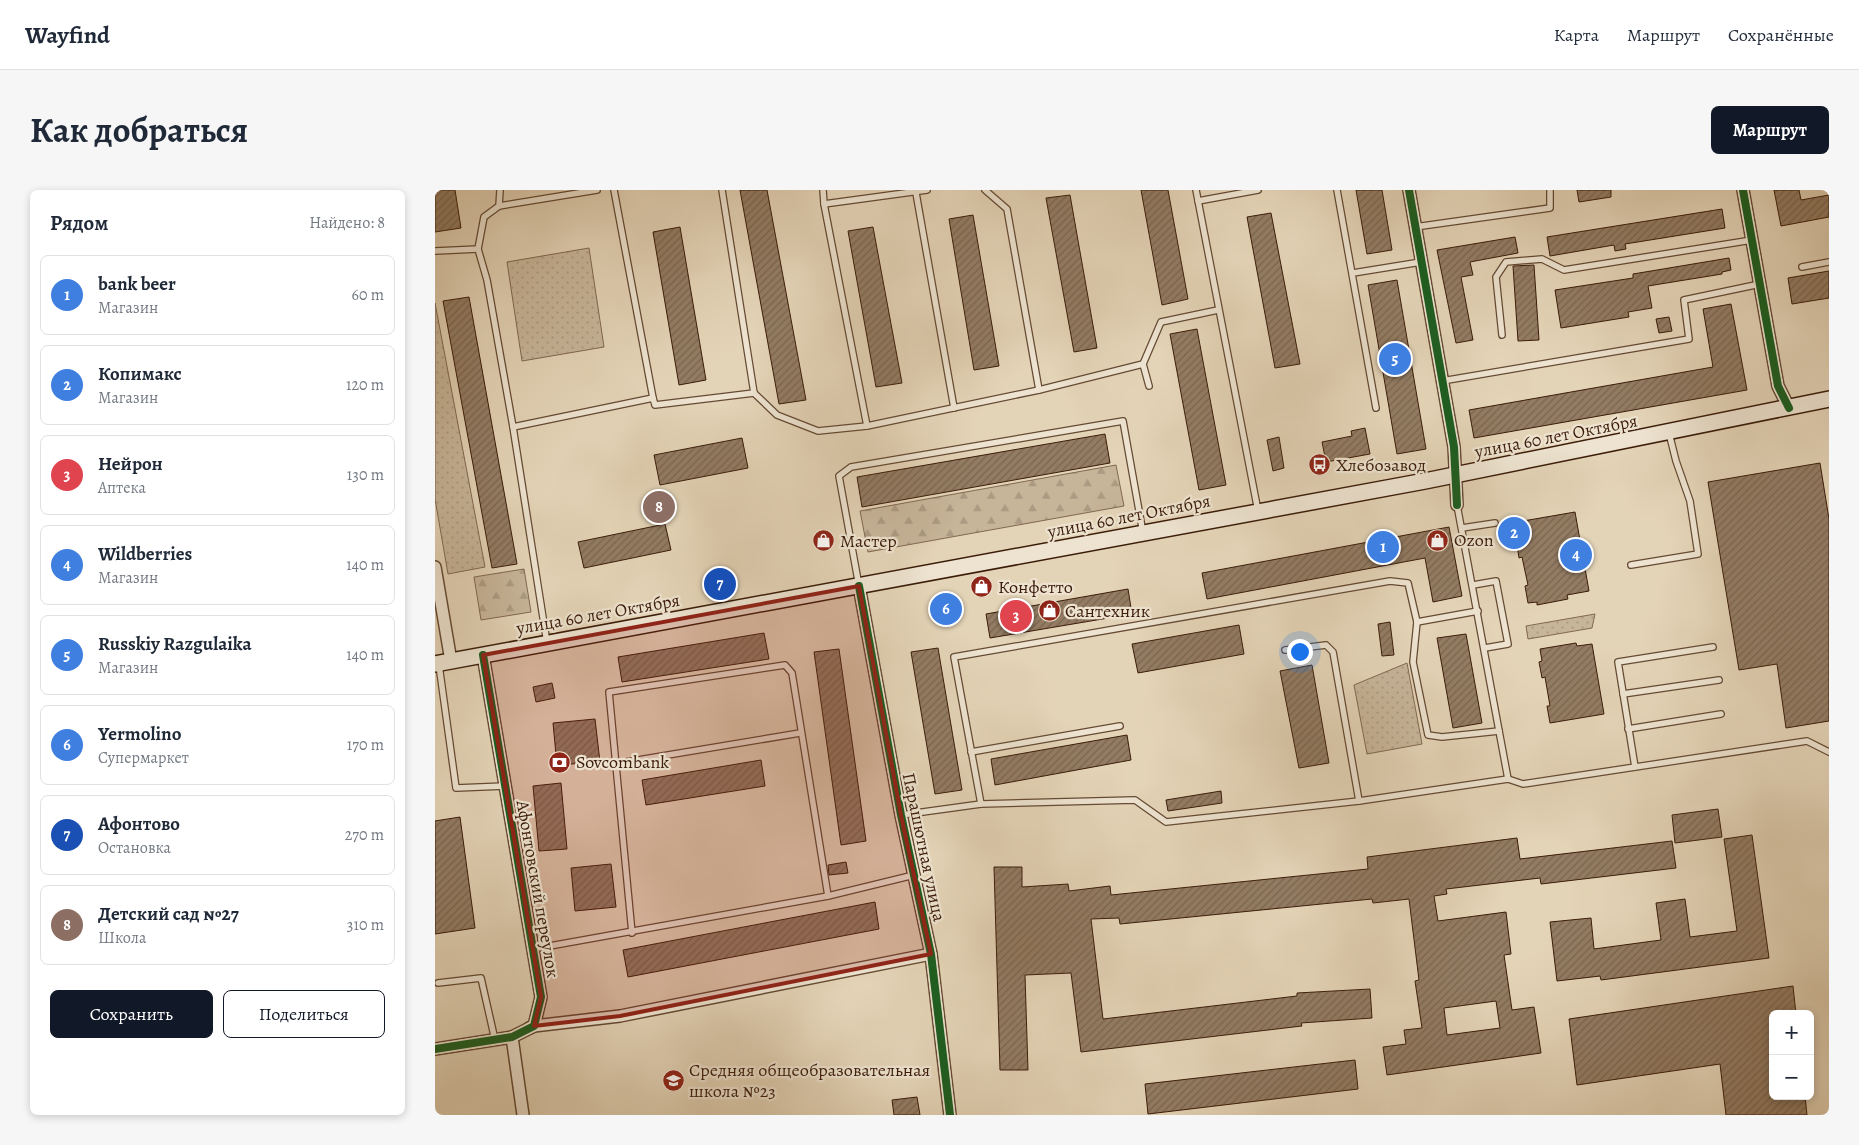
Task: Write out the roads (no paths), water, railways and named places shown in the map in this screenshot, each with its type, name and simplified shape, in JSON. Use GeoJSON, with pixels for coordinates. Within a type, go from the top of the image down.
{"type":"FeatureCollection","features":[{"type":"Feature","properties":{"kind":"main road","name":"улица 60 лет Октября"},"geometry":{"type":"LineString","coordinates":[[442,663],[1455,475],[1829,399]]}},
{"type":"Feature","properties":{"kind":"street"},"geometry":{"type":"LineString","coordinates":[[1409,190],[1454,447],[1457,504]]}},
{"type":"Feature","properties":{"kind":"street"},"geometry":{"type":"LineString","coordinates":[[1743,190],[1778,386],[1789,408]]}},
{"type":"Feature","properties":{"kind":"street"},"geometry":{"type":"LineString","coordinates":[[435,567],[442,663]]}},
{"type":"Feature","properties":{"kind":"street","name":"Парашютная улица"},"geometry":{"type":"LineString","coordinates":[[859,586],[901,815],[931,954],[950,1115]]}},
{"type":"Feature","properties":{"kind":"street","name":"Афонтовский переулок"},"geometry":{"type":"LineString","coordinates":[[483,655],[541,998],[534,1026]]}},
{"type":"Feature","properties":{"kind":"street"},"geometry":{"type":"LineString","coordinates":[[435,1049],[512,1037],[534,1026],[620,1016],[931,954]]}},
{"type":"Feature","properties":{"kind":"street"},"geometry":{"type":"LineString","coordinates":[[512,1037],[523,1115]]}},
{"type":"Feature","properties":{"kind":"lane"},"geometry":{"type":"LineString","coordinates":[[499,206],[500,190]]}},
{"type":"Feature","properties":{"kind":"lane"},"geometry":{"type":"LineString","coordinates":[[547,643],[513,427],[487,280],[478,249],[484,217],[499,206],[597,190]]}},
{"type":"Feature","properties":{"kind":"lane"},"geometry":{"type":"LineString","coordinates":[[614,190],[655,405],[754,393]]}},
{"type":"Feature","properties":{"kind":"lane"},"geometry":{"type":"LineString","coordinates":[[722,190],[754,393],[777,415],[818,430],[867,426],[1039,390],[1143,364]]}},
{"type":"Feature","properties":{"kind":"lane"},"geometry":{"type":"LineString","coordinates":[[823,190],[824,204],[867,426]]}},
{"type":"Feature","properties":{"kind":"lane"},"geometry":{"type":"LineString","coordinates":[[824,204],[927,190]]}},
{"type":"Feature","properties":{"kind":"lane"},"geometry":{"type":"LineString","coordinates":[[985,190],[1007,209],[1039,390]]}},
{"type":"Feature","properties":{"kind":"lane"},"geometry":{"type":"LineString","coordinates":[[1196,190],[1258,511]]}},
{"type":"Feature","properties":{"kind":"lane"},"geometry":{"type":"LineString","coordinates":[[1198,200],[1258,190]]}},
{"type":"Feature","properties":{"kind":"lane"},"geometry":{"type":"LineString","coordinates":[[1337,190],[1376,408]]}},
{"type":"Feature","properties":{"kind":"lane"},"geometry":{"type":"LineString","coordinates":[[1415,227],[1550,208],[1550,190]]}},
{"type":"Feature","properties":{"kind":"lane"},"geometry":{"type":"LineString","coordinates":[[916,193],[954,408]]}},
{"type":"Feature","properties":{"kind":"lane"},"geometry":{"type":"LineString","coordinates":[[1502,335],[1496,277],[1506,262],[1542,259],[1564,270],[1752,240]]}},
{"type":"Feature","properties":{"kind":"lane"},"geometry":{"type":"LineString","coordinates":[[435,251],[478,249]]}},
{"type":"Feature","properties":{"kind":"lane"},"geometry":{"type":"LineString","coordinates":[[1353,273],[1421,262]]}},
{"type":"Feature","properties":{"kind":"lane"},"geometry":{"type":"LineString","coordinates":[[1802,267],[1829,262]]}},
{"type":"Feature","properties":{"kind":"lane"},"geometry":{"type":"LineString","coordinates":[[1442,381],[1689,339],[1684,300],[1760,284]]}},
{"type":"Feature","properties":{"kind":"lane"},"geometry":{"type":"LineString","coordinates":[[1149,386],[1143,364],[1161,322],[1218,310]]}},
{"type":"Feature","properties":{"kind":"lane"},"geometry":{"type":"LineString","coordinates":[[513,427],[653,398]]}},
{"type":"Feature","properties":{"kind":"lane"},"geometry":{"type":"LineString","coordinates":[[859,586],[839,476],[851,467],[1123,421],[1143,533]]}},
{"type":"Feature","properties":{"kind":"lane"},"geometry":{"type":"LineString","coordinates":[[1631,565],[1698,554],[1690,501],[1676,461],[1669,433]]}},
{"type":"Feature","properties":{"kind":"lane"},"geometry":{"type":"LineString","coordinates":[[1457,504],[1508,779]]}},
{"type":"Feature","properties":{"kind":"lane"},"geometry":{"type":"LineString","coordinates":[[1462,528],[1495,522]]}},
{"type":"Feature","properties":{"kind":"lane"},"geometry":{"type":"LineString","coordinates":[[981,804],[954,656],[1390,581],[1408,584],[1417,622],[1413,662],[1428,734],[1442,737],[1499,731]]}},
{"type":"Feature","properties":{"kind":"lane"},"geometry":{"type":"LineString","coordinates":[[1473,585],[1496,581],[1508,644],[1485,648]]}},
{"type":"Feature","properties":{"kind":"lane"},"geometry":{"type":"LineString","coordinates":[[1417,622],[1478,612]]}},
{"type":"Feature","properties":{"kind":"lane"},"geometry":{"type":"LineString","coordinates":[[1285,650],[1326,645],[1333,652],[1359,801]]}},
{"type":"Feature","properties":{"kind":"lane"},"geometry":{"type":"LineString","coordinates":[[1635,768],[1618,662],[1713,646]]}},
{"type":"Feature","properties":{"kind":"lane"},"geometry":{"type":"LineString","coordinates":[[442,663],[456,788],[505,786]]}},
{"type":"Feature","properties":{"kind":"lane"},"geometry":{"type":"LineString","coordinates":[[632,933],[609,692],[785,665],[792,673],[828,896]]}},
{"type":"Feature","properties":{"kind":"lane"},"geometry":{"type":"LineString","coordinates":[[1623,694],[1719,680]]}},
{"type":"Feature","properties":{"kind":"lane"},"geometry":{"type":"LineString","coordinates":[[1628,729],[1721,714]]}},
{"type":"Feature","properties":{"kind":"lane"},"geometry":{"type":"LineString","coordinates":[[971,752],[1120,726]]}},
{"type":"Feature","properties":{"kind":"lane"},"geometry":{"type":"LineString","coordinates":[[615,764],[801,733]]}},
{"type":"Feature","properties":{"kind":"lane"},"geometry":{"type":"LineString","coordinates":[[901,815],[981,804],[1135,800],[1166,822],[1359,801],[1508,779],[1523,784],[1807,741],[1829,752]]}},
{"type":"Feature","properties":{"kind":"lane"},"geometry":{"type":"LineString","coordinates":[[532,949],[632,933],[828,896],[914,875]]}},
{"type":"Feature","properties":{"kind":"lane"},"geometry":{"type":"LineString","coordinates":[[437,983],[481,978],[495,1040]]}},
{"type":"Feature","properties":{"kind":"place","name":"Russkiy Razgulaika"},"geometry":{"type":"Point","coordinates":[1395,359]}},
{"type":"Feature","properties":{"kind":"place","name":"Хлебозавод"},"geometry":{"type":"Point","coordinates":[1320,465]}},
{"type":"Feature","properties":{"kind":"place","name":"Детский сад №27"},"geometry":{"type":"Point","coordinates":[659,507]}},
{"type":"Feature","properties":{"kind":"place","name":"Копимакс"},"geometry":{"type":"Point","coordinates":[1514,533]}},
{"type":"Feature","properties":{"kind":"place","name":"Ozon"},"geometry":{"type":"Point","coordinates":[1438,540]}},
{"type":"Feature","properties":{"kind":"place","name":"Мастер"},"geometry":{"type":"Point","coordinates":[824,541]}},
{"type":"Feature","properties":{"kind":"place","name":"bank beer"},"geometry":{"type":"Point","coordinates":[1383,547]}},
{"type":"Feature","properties":{"kind":"place","name":"Wildberries"},"geometry":{"type":"Point","coordinates":[1576,555]}},
{"type":"Feature","properties":{"kind":"place","name":"Афонтово"},"geometry":{"type":"Point","coordinates":[720,584]}},
{"type":"Feature","properties":{"kind":"place","name":"Конфетто"},"geometry":{"type":"Point","coordinates":[982,587]}},
{"type":"Feature","properties":{"kind":"place","name":"Yermolino"},"geometry":{"type":"Point","coordinates":[946,609]}},
{"type":"Feature","properties":{"kind":"place","name":"Сантехник"},"geometry":{"type":"Point","coordinates":[1049,611]}},
{"type":"Feature","properties":{"kind":"place","name":"Нейрон"},"geometry":{"type":"Point","coordinates":[1016,616]}},
{"type":"Feature","properties":{"kind":"place","name":"Sovcombank"},"geometry":{"type":"Point","coordinates":[560,762]}},
{"type":"Feature","properties":{"kind":"place","name":"Средняя общеобразовательная школа №23"},"geometry":{"type":"Point","coordinates":[673,1080]}}]}
